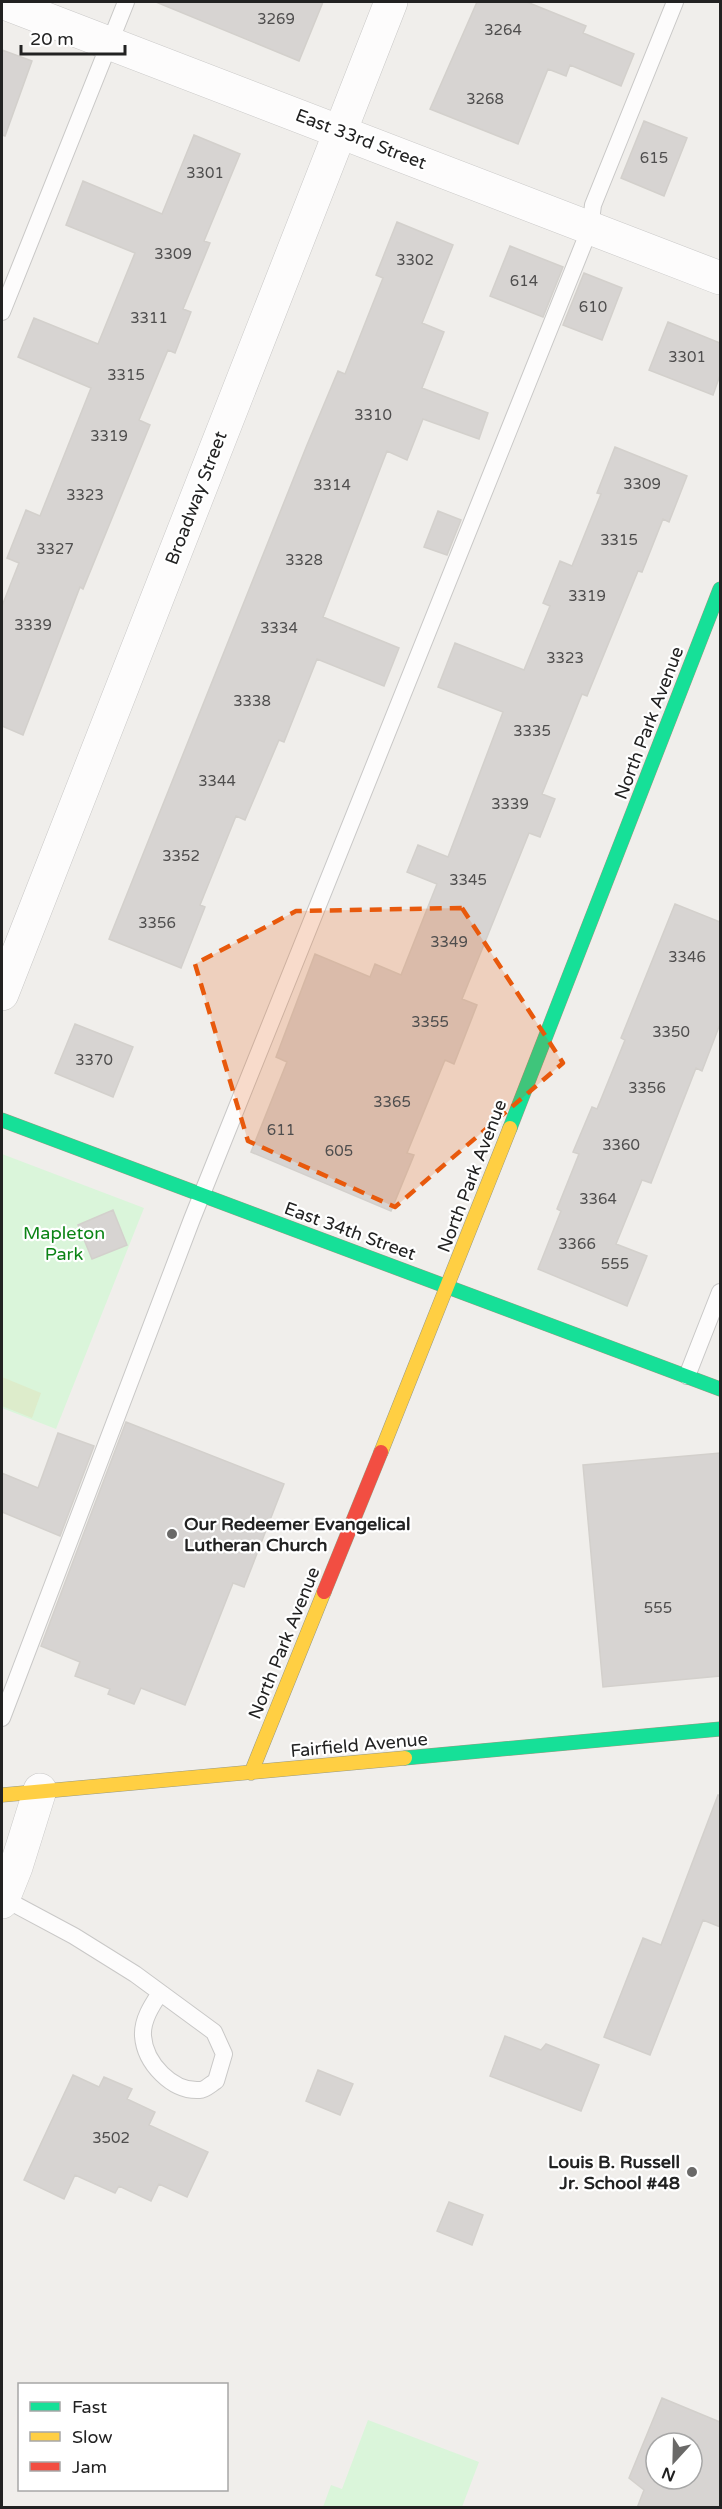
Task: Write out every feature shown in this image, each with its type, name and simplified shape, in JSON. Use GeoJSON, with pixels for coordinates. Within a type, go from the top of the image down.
{"type":"FeatureCollection","features":[{"type":"Feature","properties":{"kind":"street","name":"East 33rd Street"},"geometry":{"type":"LineString","coordinates":[[2,2],[720,278]]}},
{"type":"Feature","properties":{"kind":"street","name":"Broadway Street"},"geometry":{"type":"LineString","coordinates":[[2,994],[391,2]]}},
{"type":"Feature","properties":{"kind":"street","name":"North Park Avenue"},"geometry":{"type":"LineString","coordinates":[[251,1773],[448,1287],[720,589]]}},
{"type":"Feature","properties":{"kind":"street","name":"East 34th Street"},"geometry":{"type":"LineString","coordinates":[[2,1120],[720,1389]]}},
{"type":"Feature","properties":{"kind":"street","name":"Fairfield Avenue"},"geometry":{"type":"LineString","coordinates":[[2,1795],[720,1729]]}},
{"type":"Feature","properties":{"kind":"street"},"geometry":{"type":"LineString","coordinates":[[2,1900],[19,1860],[40,1790]]}},
{"type":"Feature","properties":{"kind":"lane"},"geometry":{"type":"LineString","coordinates":[[2,312],[126,2]]}},
{"type":"Feature","properties":{"kind":"lane"},"geometry":{"type":"LineString","coordinates":[[2,1718],[201,1196],[591,228],[593,205],[675,2]]}},
{"type":"Feature","properties":{"kind":"lane"},"geometry":{"type":"LineString","coordinates":[[687,1376],[720,1292]]}},
{"type":"Feature","properties":{"kind":"lane"},"geometry":{"type":"LineString","coordinates":[[2,1900],[74,1936],[160,1993],[214,2032],[224,2054],[216,2081],[202,2090],[177,2087],[160,2073],[148,2052],[143,2037],[145,2019],[160,1993]]}},
{"type":"Feature","properties":{"kind":"highlighted area"},"geometry":{"type":"Polygon","coordinates":[[[462,908],[563,1063],[395,1207],[248,1141],[195,964],[296,911],[462,908]]]}},
{"type":"Feature","properties":{"kind":"green space","name":"Mapleton Park"},"geometry":{"type":"Polygon","coordinates":[[[2,1154],[144,1208],[56,1429],[2,1408],[2,1154]]]}},
{"type":"Feature","properties":{"kind":"green space"},"geometry":{"type":"Polygon","coordinates":[[[2,1377],[41,1393],[32,1418],[2,1406],[2,1377]]]}},
{"type":"Feature","properties":{"kind":"green space"},"geometry":{"type":"Polygon","coordinates":[[[368,2420],[479,2462],[462,2507],[323,2507],[331,2485],[342,2489],[368,2420]]]}},
{"type":"Feature","properties":{"kind":"building"},"geometry":{"type":"Polygon","coordinates":[[[156,2],[323,2],[299,61],[156,2]]]}},
{"type":"Feature","properties":{"kind":"building"},"geometry":{"type":"Polygon","coordinates":[[[477,2],[527,2],[586,26],[583,33],[634,54],[621,86],[570,65],[566,76],[548,69],[518,144],[430,109],[477,2]]]}},
{"type":"Feature","properties":{"kind":"building"},"geometry":{"type":"Polygon","coordinates":[[[2,50],[32,61],[5,136],[2,135],[2,50]]]}},
{"type":"Feature","properties":{"kind":"building"},"geometry":{"type":"Polygon","coordinates":[[[644,121],[687,138],[664,196],[621,178],[644,121]]]}},
{"type":"Feature","properties":{"kind":"building"},"geometry":{"type":"Polygon","coordinates":[[[194,135],[240,154],[204,241],[210,243],[183,309],[191,312],[175,353],[168,350],[139,420],[150,425],[83,589],[80,587],[23,735],[2,726],[2,606],[19,563],[7,558],[26,510],[40,516],[91,388],[18,357],[34,318],[98,344],[135,253],[66,225],[83,181],[162,214],[194,135]]]}},
{"type":"Feature","properties":{"kind":"building"},"geometry":{"type":"Polygon","coordinates":[[[397,222],[453,245],[422,323],[444,332],[422,388],[488,413],[479,439],[423,419],[407,460],[387,451],[323,617],[399,648],[384,686],[317,659],[284,742],[279,740],[245,820],[236,816],[200,905],[205,907],[181,968],[109,939],[307,445],[338,371],[345,374],[383,278],[376,275],[397,222]]]}},
{"type":"Feature","properties":{"kind":"building"},"geometry":{"type":"Polygon","coordinates":[[[510,246],[563,267],[543,317],[490,296],[510,246]]]}},
{"type":"Feature","properties":{"kind":"building"},"geometry":{"type":"Polygon","coordinates":[[[584,273],[622,288],[602,340],[563,325],[584,273]]]}},
{"type":"Feature","properties":{"kind":"building"},"geometry":{"type":"Polygon","coordinates":[[[668,322],[720,343],[720,375],[713,395],[649,370],[668,322]]]}},
{"type":"Feature","properties":{"kind":"building"},"geometry":{"type":"Polygon","coordinates":[[[615,447],[687,476],[669,522],[663,519],[642,572],[638,571],[587,696],[582,694],[542,794],[555,799],[540,837],[529,833],[462,999],[477,1005],[454,1064],[445,1060],[407,1153],[414,1155],[391,1211],[251,1152],[287,1062],[276,1057],[315,954],[370,977],[375,964],[401,975],[437,884],[407,872],[418,845],[448,857],[503,712],[438,687],[455,643],[524,670],[550,606],[543,603],[560,561],[572,566],[601,494],[597,493],[615,447]]]}},
{"type":"Feature","properties":{"kind":"building"},"geometry":{"type":"Polygon","coordinates":[[[438,511],[461,520],[447,555],[424,547],[438,511]]]}},
{"type":"Feature","properties":{"kind":"building"},"geometry":{"type":"Polygon","coordinates":[[[675,904],[720,922],[720,1024],[702,1071],[696,1068],[651,1183],[642,1180],[616,1244],[647,1256],[627,1306],[538,1269],[561,1211],[557,1209],[579,1154],[573,1152],[592,1107],[597,1109],[625,1040],[621,1038],[675,904]]]}},
{"type":"Feature","properties":{"kind":"building"},"geometry":{"type":"Polygon","coordinates":[[[75,1024],[133,1047],[113,1097],[55,1073],[75,1024]]]}},
{"type":"Feature","properties":{"kind":"building"},"geometry":{"type":"Polygon","coordinates":[[[113,1210],[127,1245],[92,1259],[78,1225],[113,1210]]]}},
{"type":"Feature","properties":{"kind":"building","name":"Our Redeemer Evangelical Lutheran Church"},"geometry":{"type":"Polygon","coordinates":[[[126,1422],[284,1484],[244,1587],[233,1583],[185,1705],[141,1688],[134,1704],[108,1694],[110,1689],[75,1676],[80,1662],[41,1646],[126,1422]]]}},
{"type":"Feature","properties":{"kind":"building"},"geometry":{"type":"Polygon","coordinates":[[[58,1433],[94,1446],[60,1536],[2,1512],[2,1473],[38,1488],[58,1433]]]}},
{"type":"Feature","properties":{"kind":"building"},"geometry":{"type":"Polygon","coordinates":[[[720,1453],[720,1676],[603,1687],[583,1465],[720,1453]]]}},
{"type":"Feature","properties":{"kind":"building"},"geometry":{"type":"Polygon","coordinates":[[[718,1795],[720,1796],[720,1927],[703,1920],[650,2055],[604,2037],[643,1938],[661,1945],[718,1795]]]}},
{"type":"Feature","properties":{"kind":"building"},"geometry":{"type":"Polygon","coordinates":[[[505,2036],[541,2050],[546,2044],[599,2065],[581,2111],[490,2076],[505,2036]]]}},
{"type":"Feature","properties":{"kind":"building"},"geometry":{"type":"Polygon","coordinates":[[[318,2070],[353,2084],[340,2115],[306,2101],[318,2070]]]}},
{"type":"Feature","properties":{"kind":"building"},"geometry":{"type":"Polygon","coordinates":[[[73,2075],[99,2087],[104,2077],[132,2089],[127,2099],[155,2112],[149,2125],[208,2152],[187,2197],[159,2184],[151,2201],[119,2186],[115,2193],[75,2175],[64,2199],[24,2180],[73,2075]]]}},
{"type":"Feature","properties":{"kind":"building"},"geometry":{"type":"Polygon","coordinates":[[[449,2202],[483,2215],[472,2245],[437,2231],[449,2202]]]}},
{"type":"Feature","properties":{"kind":"building"},"geometry":{"type":"Polygon","coordinates":[[[662,2398],[720,2422],[720,2508],[637,2508],[644,2490],[704,2491],[704,2431],[648,2431],[662,2398]]]}},
{"type":"Feature","properties":{"kind":"building"},"geometry":{"type":"Polygon","coordinates":[[[644,2442],[644,2490],[629,2478],[644,2442]]]}},
{"type":"Feature","properties":{"kind":"traffic: fast"},"geometry":{"type":"LineString","coordinates":[[510,1128],[720,589]]}},
{"type":"Feature","properties":{"kind":"traffic: fast"},"geometry":{"type":"LineString","coordinates":[[2,1120],[720,1389]]}},
{"type":"Feature","properties":{"kind":"traffic: fast"},"geometry":{"type":"LineString","coordinates":[[405,1758],[720,1729]]}},
{"type":"Feature","properties":{"kind":"traffic: slow"},"geometry":{"type":"LineString","coordinates":[[381,1452],[510,1128]]}},
{"type":"Feature","properties":{"kind":"traffic: slow"},"geometry":{"type":"LineString","coordinates":[[251,1773],[324,1592]]}},
{"type":"Feature","properties":{"kind":"traffic: slow"},"geometry":{"type":"LineString","coordinates":[[2,1795],[405,1758]]}},
{"type":"Feature","properties":{"kind":"traffic: jam"},"geometry":{"type":"LineString","coordinates":[[324,1592],[381,1452]]}},
{"type":"Feature","properties":{"kind":"place","name":"Our Redeemer Evangelical Lutheran Church"},"geometry":{"type":"Point","coordinates":[172,1534]}},
{"type":"Feature","properties":{"kind":"place","name":"Louis B. Russell Jr. School #48"},"geometry":{"type":"Point","coordinates":[692,2172]}}]}
